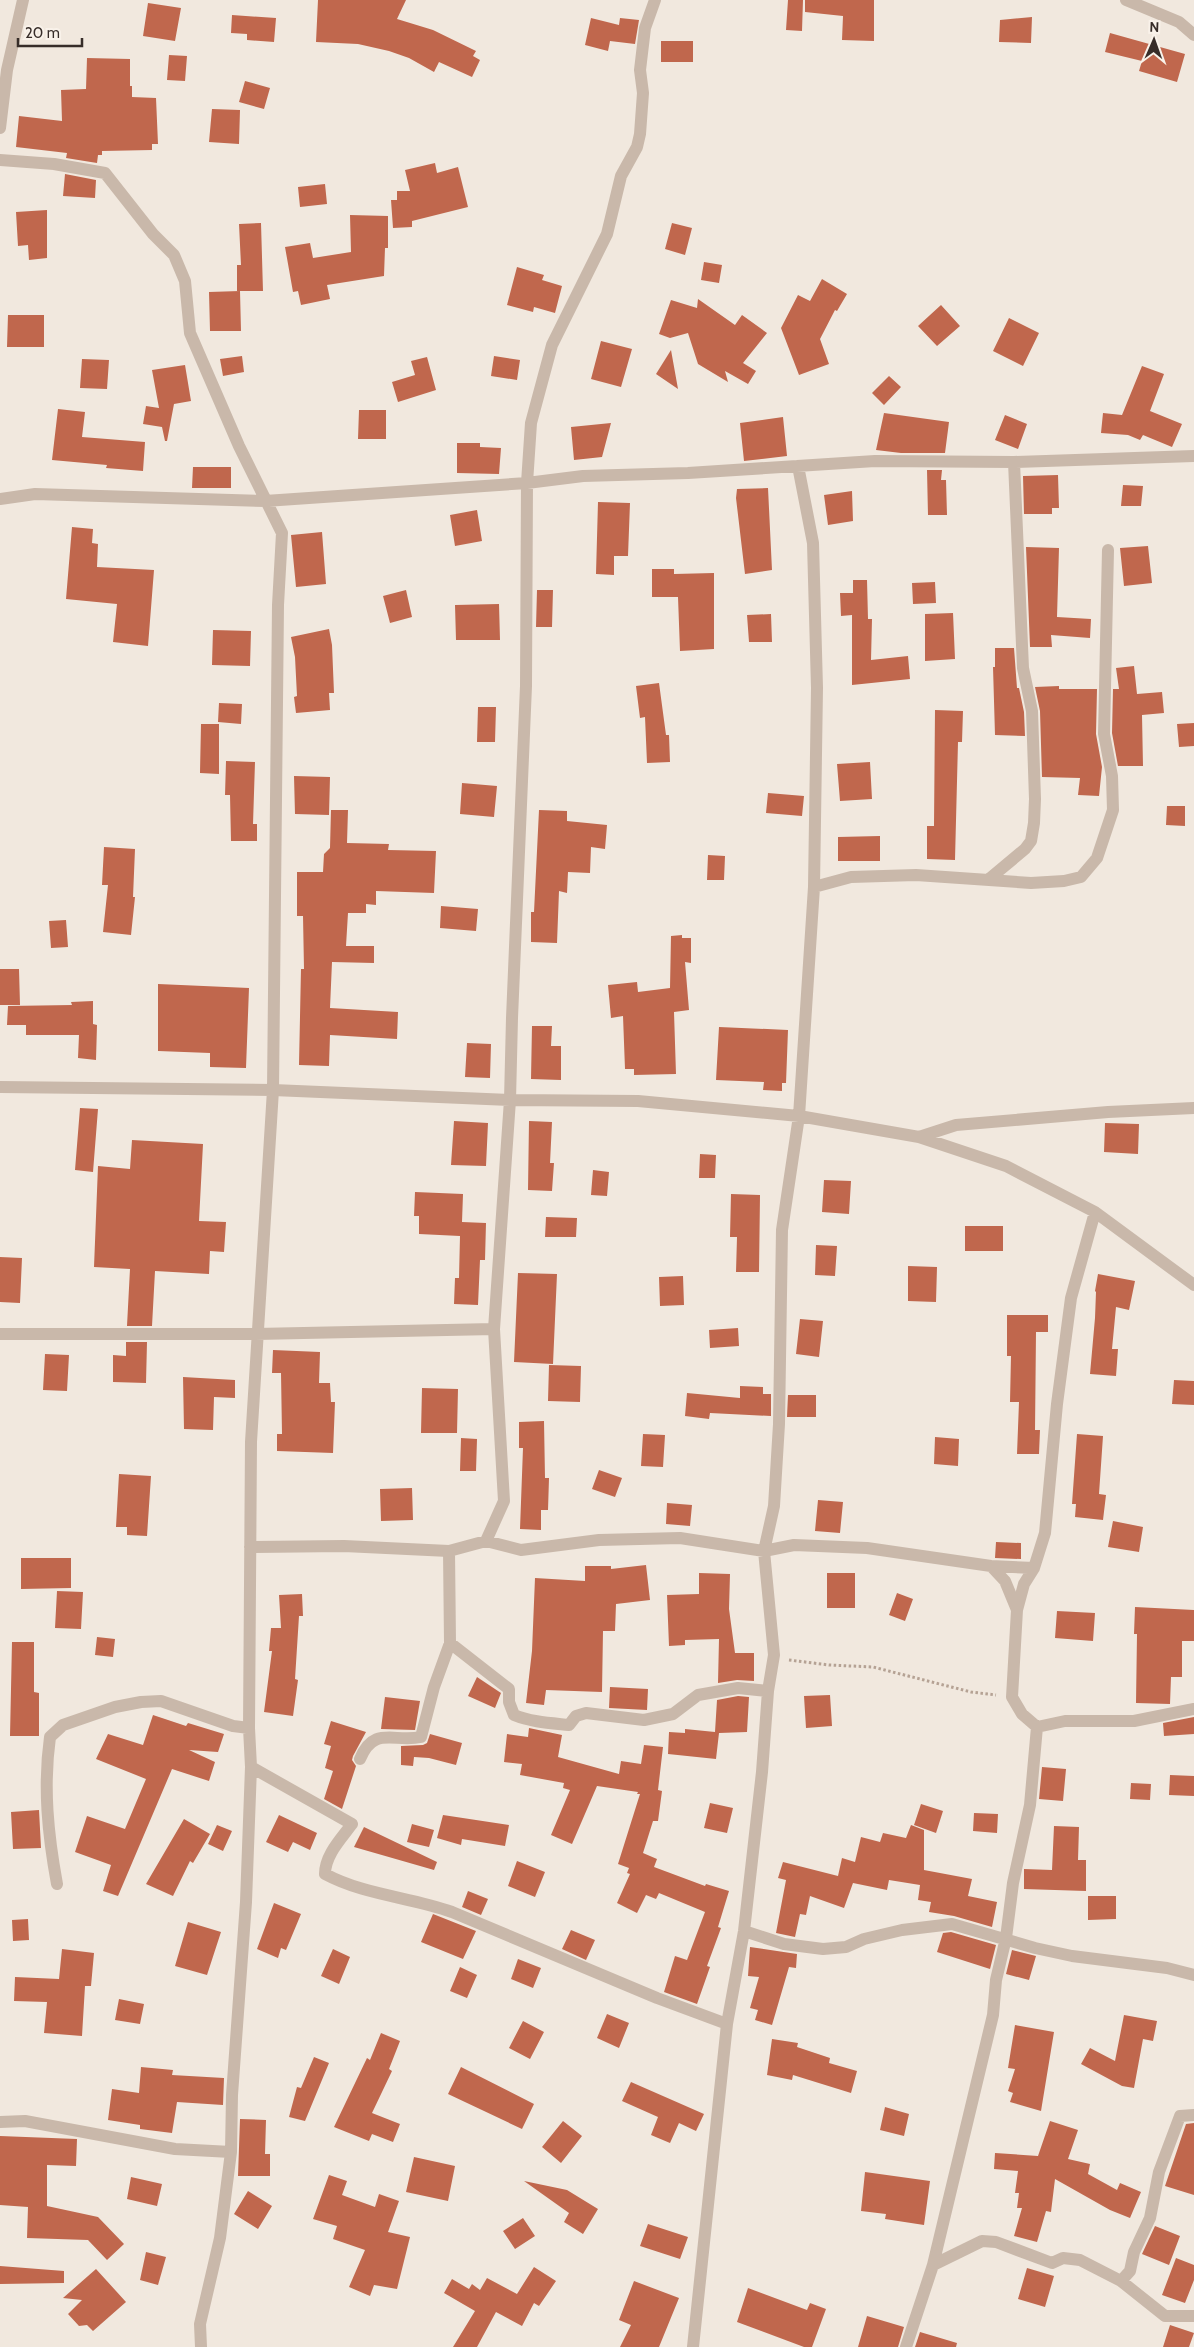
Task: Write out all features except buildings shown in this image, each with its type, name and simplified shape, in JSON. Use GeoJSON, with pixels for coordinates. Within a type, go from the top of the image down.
{"type":"FeatureCollection","features":[{"type":"Feature","properties":{"kind":"street"},"geometry":{"type":"LineString","coordinates":[[0,128],[7,70],[23,0]]}},
{"type":"Feature","properties":{"kind":"street"},"geometry":{"type":"LineString","coordinates":[[486,1541],[504,1500],[494,1329],[510,1100],[526,686],[527,483],[532,423],[552,345],[607,234],[621,176],[637,147],[640,134],[643,92],[640,70],[645,28],[655,0]]}},
{"type":"Feature","properties":{"kind":"street"},"geometry":{"type":"LineString","coordinates":[[1126,0],[1179,22],[1194,35]]}},
{"type":"Feature","properties":{"kind":"street"},"geometry":{"type":"LineString","coordinates":[[0,160],[54,164],[104,173],[153,234],[174,255],[185,281],[190,333],[239,446],[282,532],[278,605],[274,1090],[256,1334],[251,1442],[249,1728],[251,1767],[246,1902],[232,2095],[231,2152],[220,2238],[200,2324],[201,2347]]}},
{"type":"Feature","properties":{"kind":"street"},"geometry":{"type":"LineString","coordinates":[[0,499],[35,494],[265,501],[527,483],[583,476],[688,473],[875,461],[1014,462],[1194,456]]}},
{"type":"Feature","properties":{"kind":"street"},"geometry":{"type":"LineString","coordinates":[[989,879],[1025,850],[1031,841],[1034,824],[1032,711],[1023,668],[1014,462]]}},
{"type":"Feature","properties":{"kind":"street"},"geometry":{"type":"LineString","coordinates":[[693,2347],[727,2024],[744,1931],[762,1772],[768,1691],[774,1655],[764,1551],[774,1506],[779,1424],[782,1230],[798,1116],[814,887],[817,688],[813,543],[798,466]]}},
{"type":"Feature","properties":{"kind":"street"},"geometry":{"type":"LineString","coordinates":[[814,887],[851,877],[916,876],[1031,883],[1064,881],[1080,877],[1097,858],[1113,810],[1112,776],[1104,734],[1108,550]]}},
{"type":"Feature","properties":{"kind":"street"},"geometry":{"type":"LineString","coordinates":[[0,1087],[274,1090],[510,1100],[638,1101],[798,1116],[920,1137],[1006,1166],[1095,1212],[1194,1285]]}},
{"type":"Feature","properties":{"kind":"street"},"geometry":{"type":"LineString","coordinates":[[920,1137],[956,1125],[1108,1112],[1194,1108]]}},
{"type":"Feature","properties":{"kind":"street"},"geometry":{"type":"LineString","coordinates":[[1037,1727],[1022,1714],[1012,1697],[1017,1610],[1024,1584],[1034,1568],[1045,1533],[1057,1404],[1071,1298],[1095,1212]]}},
{"type":"Feature","properties":{"kind":"street"},"geometry":{"type":"LineString","coordinates":[[0,1334],[256,1334],[494,1329]]}},
{"type":"Feature","properties":{"kind":"street"},"geometry":{"type":"LineString","coordinates":[[250,1547],[344,1546],[449,1551],[486,1541],[521,1550],[599,1540],[680,1538],[764,1551],[794,1545],[867,1548],[991,1566],[1034,1568]]}},
{"type":"Feature","properties":{"kind":"street"},"geometry":{"type":"LineString","coordinates":[[360,1759],[364,1748],[371,1741],[390,1737],[410,1740],[421,1738],[434,1687],[450,1643],[449,1551]]}},
{"type":"Feature","properties":{"kind":"street"},"geometry":{"type":"LineString","coordinates":[[991,1566],[1005,1581],[1017,1610]]}},
{"type":"Feature","properties":{"kind":"street"},"geometry":{"type":"LineString","coordinates":[[450,1643],[509,1689],[509,1702],[514,1715],[539,1721],[569,1725],[576,1716],[586,1713],[644,1720],[673,1714],[698,1694],[738,1688],[768,1691]]}},
{"type":"Feature","properties":{"kind":"street"},"geometry":{"type":"LineString","coordinates":[[57,1884],[46,1816],[47,1757],[50,1738],[63,1725],[115,1707],[141,1702],[161,1701],[233,1726],[249,1728]]}},
{"type":"Feature","properties":{"kind":"street"},"geometry":{"type":"LineString","coordinates":[[1037,1727],[1065,1721],[1134,1721],[1194,1709]]}},
{"type":"Feature","properties":{"kind":"street"},"geometry":{"type":"LineString","coordinates":[[906,2347],[934,2265],[992,2015],[996,1980],[1006,1938],[1013,1883],[1030,1805],[1037,1727]]}},
{"type":"Feature","properties":{"kind":"street"},"geometry":{"type":"LineString","coordinates":[[251,1767],[352,1824],[327,1859],[325,1874],[352,1887],[429,1904],[452,1912],[657,1998],[727,2024]]}},
{"type":"Feature","properties":{"kind":"street"},"geometry":{"type":"LineString","coordinates":[[744,1931],[784,1944],[823,1948],[846,1947],[864,1939],[902,1930],[952,1924],[1006,1938],[1034,1948],[1072,1956],[1166,1968],[1194,1975]]}},
{"type":"Feature","properties":{"kind":"street"},"geometry":{"type":"LineString","coordinates":[[1121,2282],[1130,2271],[1134,2252],[1150,2218],[1159,2172],[1176,2124],[1180,2116],[1194,2116]]}},
{"type":"Feature","properties":{"kind":"street"},"geometry":{"type":"LineString","coordinates":[[0,2122],[26,2121],[175,2148],[231,2152]]}},
{"type":"Feature","properties":{"kind":"street"},"geometry":{"type":"LineString","coordinates":[[934,2265],[982,2240],[996,2242],[1052,2263],[1063,2258],[1080,2260],[1121,2282],[1165,2316],[1194,2316]]}},
{"type":"Feature","properties":{"kind":"path"},"geometry":{"type":"LineString","coordinates":[[774,1655],[794,1661],[829,1666],[873,1667],[971,1692],[1012,1697]]}}]}
